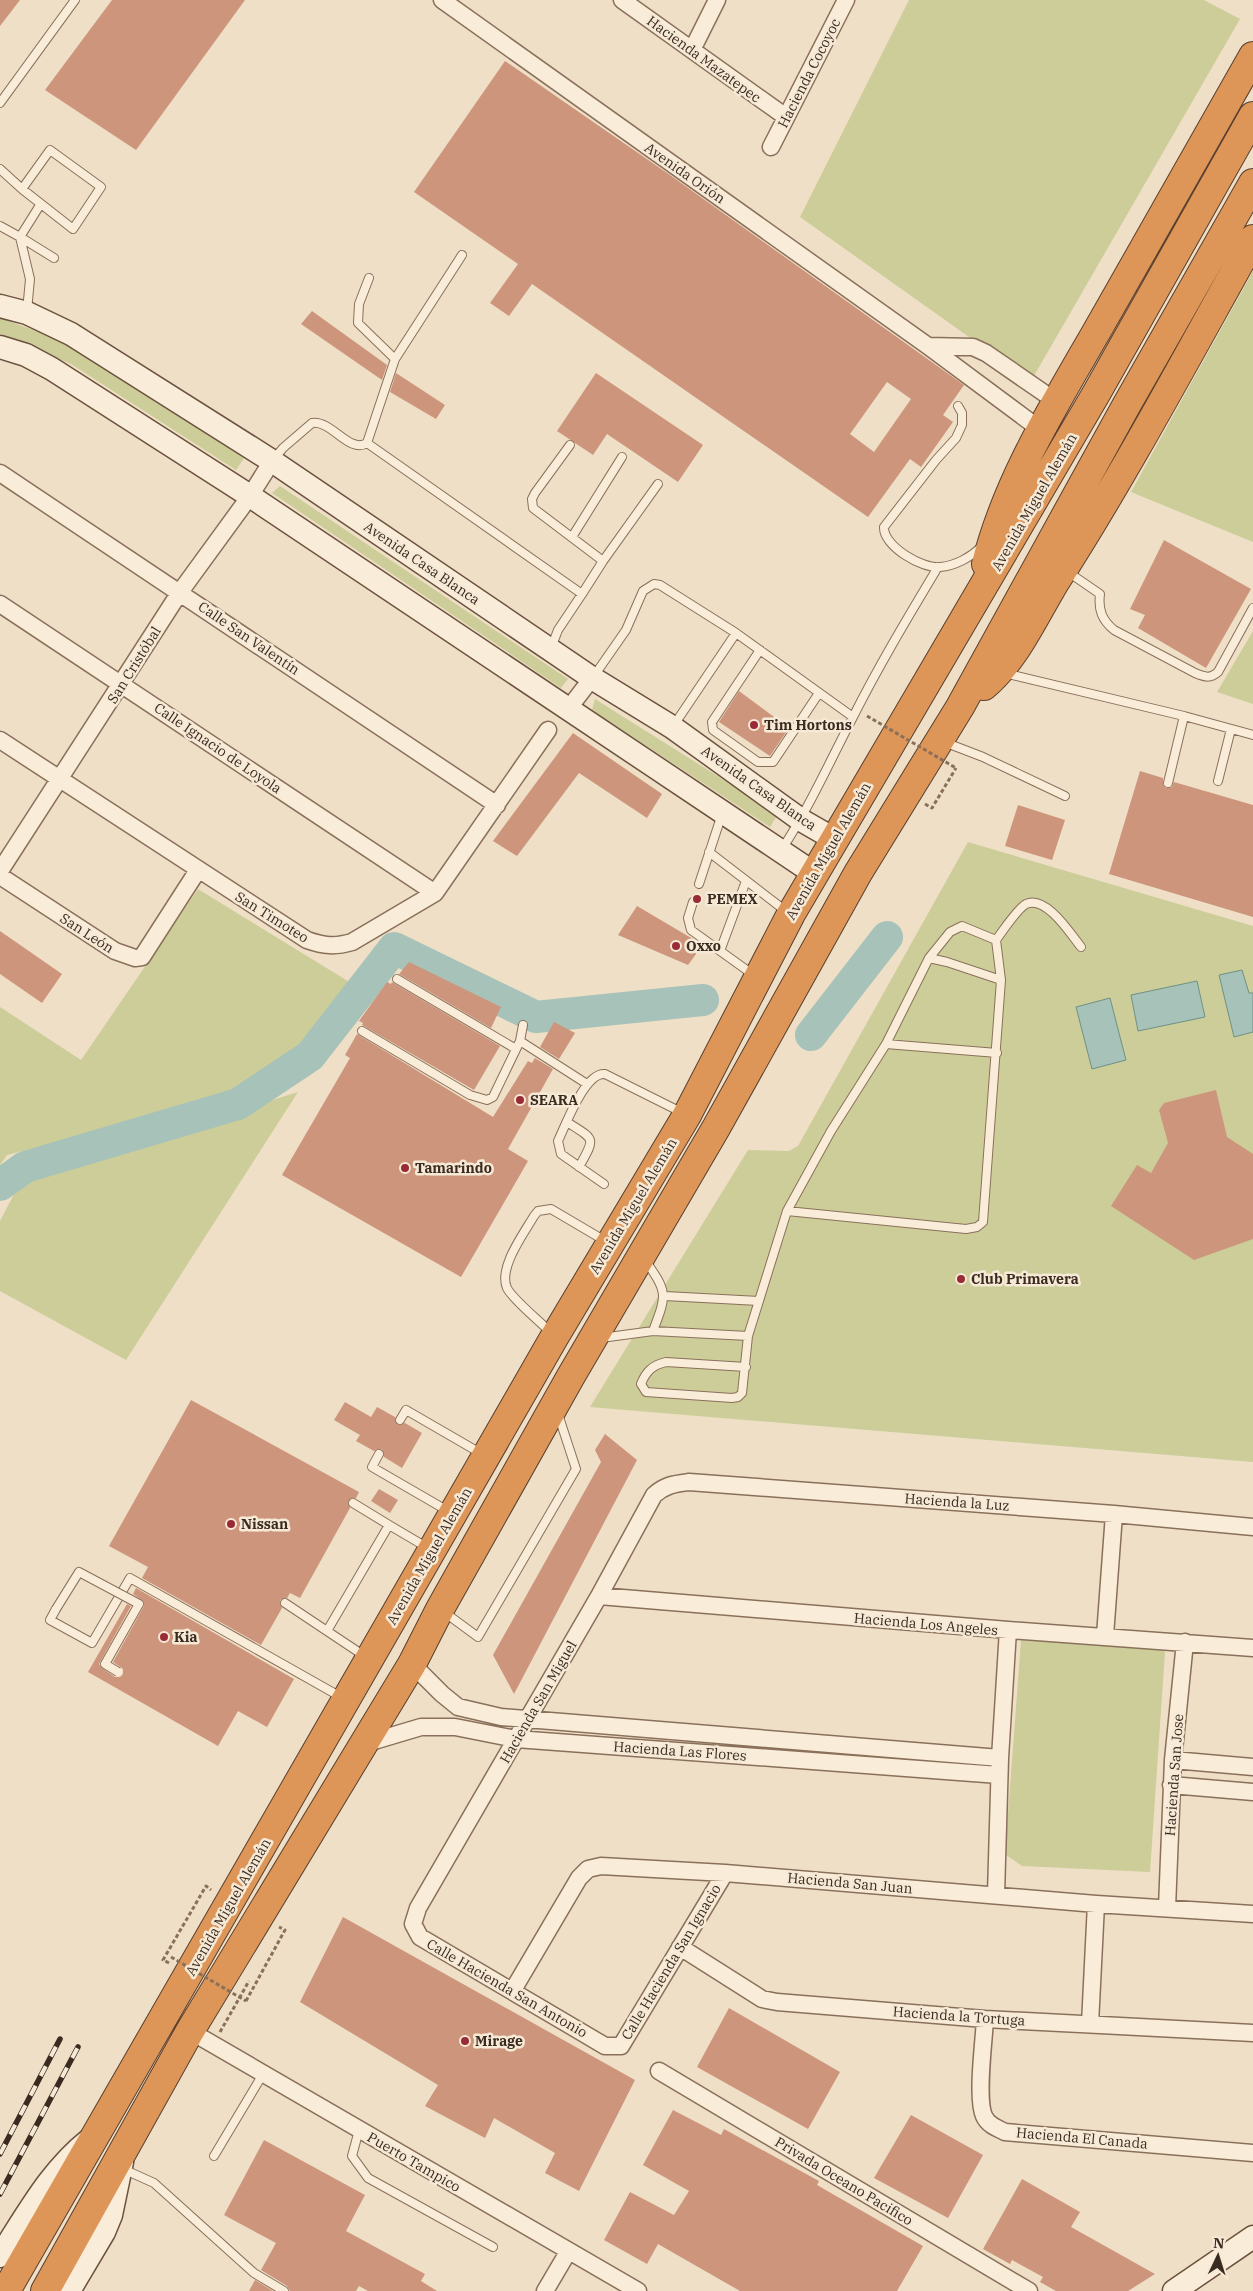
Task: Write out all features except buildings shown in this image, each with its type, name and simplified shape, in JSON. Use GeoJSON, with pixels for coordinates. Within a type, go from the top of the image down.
{"type":"FeatureCollection","features":[{"type":"Feature","properties":{"kind":"highway"},"geometry":{"type":"LineString","coordinates":[[977,600],[993,535],[1040,430],[1253,56]]}},
{"type":"Feature","properties":{"kind":"highway","name":"Avenida Miguel Alemán"},"geometry":{"type":"LineString","coordinates":[[6,2291],[347,1701],[555,1336],[687,1115],[791,914],[977,600],[1253,116]]}},
{"type":"Feature","properties":{"kind":"highway"},"geometry":{"type":"LineString","coordinates":[[45,2291],[123,2159],[190,2031],[412,1664],[440,1609],[555,1404],[716,1128],[858,873],[960,707],[1126,406],[1253,183]]}},
{"type":"Feature","properties":{"kind":"highway"},"geometry":{"type":"LineString","coordinates":[[960,707],[1000,672],[1140,442],[1253,239]]}},
{"type":"Feature","properties":{"kind":"street","name":"Avenida Orión"},"geometry":{"type":"LineString","coordinates":[[442,0],[928,346],[1040,430]]}},
{"type":"Feature","properties":{"kind":"street","name":"Hacienda Mazatepec"},"geometry":{"type":"LineString","coordinates":[[622,0],[786,117]]}},
{"type":"Feature","properties":{"kind":"street"},"geometry":{"type":"LineString","coordinates":[[692,50],[717,0]]}},
{"type":"Feature","properties":{"kind":"street","name":"Hacienda Cocoyoc"},"geometry":{"type":"LineString","coordinates":[[771,147],[846,0]]}},
{"type":"Feature","properties":{"kind":"street","name":"Avenida Casa Blanca"},"geometry":{"type":"LineString","coordinates":[[0,306],[27,313],[71,334],[272,461],[592,678],[672,727],[801,820],[834,839]]}},
{"type":"Feature","properties":{"kind":"street"},"geometry":{"type":"LineString","coordinates":[[928,346],[973,347],[986,353],[1056,402]]}},
{"type":"Feature","properties":{"kind":"street"},"geometry":{"type":"LineString","coordinates":[[0,347],[26,355],[52,369],[250,496],[815,874]]}},
{"type":"Feature","properties":{"kind":"street","name":"San Cristóbal"},"geometry":{"type":"LineString","coordinates":[[0,871],[180,592],[250,496],[272,461]]}},
{"type":"Feature","properties":{"kind":"street","name":"Calle San Valentín"},"geometry":{"type":"LineString","coordinates":[[0,473],[497,805]]}},
{"type":"Feature","properties":{"kind":"street","name":"Calle Ignacio de Loyola"},"geometry":{"type":"LineString","coordinates":[[0,604],[435,893]]}},
{"type":"Feature","properties":{"kind":"street"},"geometry":{"type":"LineString","coordinates":[[569,708],[592,678]]}},
{"type":"Feature","properties":{"kind":"street","name":"San Timoteo"},"geometry":{"type":"LineString","coordinates":[[0,740],[307,940],[322,946],[338,946],[352,942],[435,893],[548,730]]}},
{"type":"Feature","properties":{"kind":"street","name":"San León"},"geometry":{"type":"LineString","coordinates":[[0,876],[115,952],[135,958],[142,957],[198,870]]}},
{"type":"Feature","properties":{"kind":"street","name":"Hacienda la Luz"},"geometry":{"type":"LineString","coordinates":[[662,1488],[672,1484],[689,1482],[1114,1514],[1253,1527]]}},
{"type":"Feature","properties":{"kind":"street","name":"Hacienda San Miguel"},"geometry":{"type":"LineString","coordinates":[[414,1916],[599,1596],[654,1495],[662,1488]]}},
{"type":"Feature","properties":{"kind":"street"},"geometry":{"type":"LineString","coordinates":[[1105,1636],[1114,1514]]}},
{"type":"Feature","properties":{"kind":"street","name":"Hacienda Los Angeles"},"geometry":{"type":"LineString","coordinates":[[599,1596],[1253,1648]]}},
{"type":"Feature","properties":{"kind":"street"},"geometry":{"type":"LineString","coordinates":[[996,1894],[999,1775],[1008,1630]]}},
{"type":"Feature","properties":{"kind":"street","name":"Hacienda San Jose"},"geometry":{"type":"LineString","coordinates":[[1166,1908],[1172,1760],[1185,1642]]}},
{"type":"Feature","properties":{"kind":"street","name":"Hacienda Las Flores"},"geometry":{"type":"LineString","coordinates":[[412,1664],[442,1694],[458,1706],[527,1721],[1000,1758]]}},
{"type":"Feature","properties":{"kind":"street","name":"Hacienda Las Flores"},"geometry":{"type":"LineString","coordinates":[[364,1744],[421,1727],[455,1727],[516,1739],[999,1775]]}},
{"type":"Feature","properties":{"kind":"street"},"geometry":{"type":"LineString","coordinates":[[1172,1760],[1253,1767]]}},
{"type":"Feature","properties":{"kind":"street"},"geometry":{"type":"LineString","coordinates":[[1171,1785],[1253,1792]]}},
{"type":"Feature","properties":{"kind":"street","name":"Hacienda San Juan"},"geometry":{"type":"LineString","coordinates":[[513,1990],[579,1878],[588,1869],[601,1866],[724,1873],[996,1894],[1096,1904],[1253,1914]]}},
{"type":"Feature","properties":{"kind":"street","name":"Calle Hacienda San Ignacio"},"geometry":{"type":"LineString","coordinates":[[615,2047],[621,2046],[627,2040],[724,1873]]}},
{"type":"Feature","properties":{"kind":"street"},"geometry":{"type":"LineString","coordinates":[[1090,2024],[1096,1904]]}},
{"type":"Feature","properties":{"kind":"street","name":"Calle Hacienda San Antonio"},"geometry":{"type":"LineString","coordinates":[[414,1916],[415,1932],[420,1937],[513,1990],[605,2046],[615,2047]]}},
{"type":"Feature","properties":{"kind":"street","name":"Hacienda la Tortuga"},"geometry":{"type":"LineString","coordinates":[[680,1947],[762,1999],[777,2002],[985,2019],[1253,2034]]}},
{"type":"Feature","properties":{"kind":"street","name":"Hacienda El Canada"},"geometry":{"type":"LineString","coordinates":[[985,2019],[980,2102],[984,2116],[991,2125],[1005,2132],[1253,2153]]}},
{"type":"Feature","properties":{"kind":"street","name":"Puerto Tampico"},"geometry":{"type":"LineString","coordinates":[[190,2031],[638,2291]]}},
{"type":"Feature","properties":{"kind":"street","name":"Privada Oceano Pacifico"},"geometry":{"type":"LineString","coordinates":[[659,2072],[1029,2291]]}},
{"type":"Feature","properties":{"kind":"street"},"geometry":{"type":"LineString","coordinates":[[0,2256],[42,2190],[68,2157],[96,2135]]}},
{"type":"Feature","properties":{"kind":"street"},"geometry":{"type":"LineString","coordinates":[[75,2289],[111,2215],[123,2159]]}},
{"type":"Feature","properties":{"kind":"street"},"geometry":{"type":"LineString","coordinates":[[1174,2291],[1253,2237]]}},
{"type":"Feature","properties":{"kind":"street"},"geometry":{"type":"LineString","coordinates":[[545,2291],[568,2252]]}},
{"type":"Feature","properties":{"kind":"lane"},"geometry":{"type":"LineString","coordinates":[[0,103],[75,0]]}},
{"type":"Feature","properties":{"kind":"lane"},"geometry":{"type":"LineString","coordinates":[[0,169],[22,189],[40,205],[73,229],[101,188],[50,150],[22,189]]}},
{"type":"Feature","properties":{"kind":"lane"},"geometry":{"type":"LineString","coordinates":[[27,313],[30,279],[20,237],[40,205]]}},
{"type":"Feature","properties":{"kind":"lane"},"geometry":{"type":"LineString","coordinates":[[0,226],[54,258]]}},
{"type":"Feature","properties":{"kind":"lane"},"geometry":{"type":"LineString","coordinates":[[272,461],[283,448],[312,423],[322,423],[355,445],[362,446],[367,443],[394,360],[462,255]]}},
{"type":"Feature","properties":{"kind":"lane"},"geometry":{"type":"LineString","coordinates":[[370,278],[359,304],[358,323],[394,360]]}},
{"type":"Feature","properties":{"kind":"lane"},"geometry":{"type":"LineString","coordinates":[[958,406],[962,412],[962,425],[956,438],[924,475],[884,527],[886,539],[907,557],[938,567],[972,556],[993,535]]}},
{"type":"Feature","properties":{"kind":"lane"},"geometry":{"type":"LineString","coordinates":[[367,443],[582,594]]}},
{"type":"Feature","properties":{"kind":"lane"},"geometry":{"type":"LineString","coordinates":[[570,445],[532,499],[534,508],[603,561]]}},
{"type":"Feature","properties":{"kind":"lane"},"geometry":{"type":"LineString","coordinates":[[572,537],[622,457]]}},
{"type":"Feature","properties":{"kind":"lane"},"geometry":{"type":"LineString","coordinates":[[550,650],[558,630],[603,561],[658,484]]}},
{"type":"Feature","properties":{"kind":"lane"},"geometry":{"type":"LineString","coordinates":[[781,850],[801,820],[853,717],[909,615],[938,567]]}},
{"type":"Feature","properties":{"kind":"lane"},"geometry":{"type":"LineString","coordinates":[[1064,569],[1100,594],[1098,606],[1106,624],[1114,630],[1207,678],[1218,672],[1253,608]]}},
{"type":"Feature","properties":{"kind":"lane"},"geometry":{"type":"LineString","coordinates":[[592,678],[626,630],[643,591],[654,584],[660,585],[736,633],[853,717]]}},
{"type":"Feature","properties":{"kind":"lane"},"geometry":{"type":"LineString","coordinates":[[672,727],[736,633]]}},
{"type":"Feature","properties":{"kind":"lane"},"geometry":{"type":"LineString","coordinates":[[760,650],[712,722],[713,730],[758,762],[773,762],[819,693]]}},
{"type":"Feature","properties":{"kind":"lane"},"geometry":{"type":"LineString","coordinates":[[1000,672],[1184,716],[1253,735]]}},
{"type":"Feature","properties":{"kind":"lane"},"geometry":{"type":"LineString","coordinates":[[1168,783],[1184,716]]}},
{"type":"Feature","properties":{"kind":"lane"},"geometry":{"type":"LineString","coordinates":[[1218,781],[1231,729]]}},
{"type":"Feature","properties":{"kind":"lane"},"geometry":{"type":"LineString","coordinates":[[939,741],[983,757],[1065,796]]}},
{"type":"Feature","properties":{"kind":"lane"},"geometry":{"type":"LineString","coordinates":[[699,884],[723,812]]}},
{"type":"Feature","properties":{"kind":"lane"},"geometry":{"type":"LineString","coordinates":[[709,852],[791,914]]}},
{"type":"Feature","properties":{"kind":"lane"},"geometry":{"type":"LineString","coordinates":[[720,951],[746,881]]}},
{"type":"Feature","properties":{"kind":"lane"},"geometry":{"type":"LineString","coordinates":[[693,902],[688,918],[691,930],[759,979]]}},
{"type":"Feature","properties":{"kind":"lane"},"geometry":{"type":"LineString","coordinates":[[787,1212],[966,1229],[977,1227],[983,1222],[1001,980],[996,940],[1025,904],[1036,902],[1047,907],[1081,947]]}},
{"type":"Feature","properties":{"kind":"lane"},"geometry":{"type":"LineString","coordinates":[[746,1367],[666,1362],[656,1364],[645,1373],[641,1384],[646,1392],[732,1398],[738,1397],[742,1393],[746,1367],[748,1336],[787,1212],[831,1131],[886,1044],[929,958],[950,932],[962,926],[996,940]]}},
{"type":"Feature","properties":{"kind":"lane"},"geometry":{"type":"LineString","coordinates":[[929,958],[1001,980]]}},
{"type":"Feature","properties":{"kind":"lane"},"geometry":{"type":"LineString","coordinates":[[397,979],[516,1049]]}},
{"type":"Feature","properties":{"kind":"lane"},"geometry":{"type":"LineString","coordinates":[[362,1031],[481,1100],[493,1097],[520,1041],[524,1025]]}},
{"type":"Feature","properties":{"kind":"lane"},"geometry":{"type":"LineString","coordinates":[[520,1041],[587,1084]]}},
{"type":"Feature","properties":{"kind":"lane"},"geometry":{"type":"LineString","coordinates":[[886,1044],[997,1053]]}},
{"type":"Feature","properties":{"kind":"lane"},"geometry":{"type":"LineString","coordinates":[[604,1184],[560,1154],[558,1147],[558,1141],[587,1084],[597,1075],[606,1074],[687,1115]]}},
{"type":"Feature","properties":{"kind":"lane"},"geometry":{"type":"LineString","coordinates":[[567,1122],[589,1136],[591,1141],[591,1146],[579,1167]]}},
{"type":"Feature","properties":{"kind":"lane"},"geometry":{"type":"LineString","coordinates":[[555,1336],[507,1288],[505,1277],[507,1266],[534,1216],[538,1211],[551,1209],[610,1244]]}},
{"type":"Feature","properties":{"kind":"lane"},"geometry":{"type":"LineString","coordinates":[[642,1255],[658,1278],[665,1296],[653,1331]]}},
{"type":"Feature","properties":{"kind":"lane"},"geometry":{"type":"LineString","coordinates":[[665,1296],[759,1301]]}},
{"type":"Feature","properties":{"kind":"lane"},"geometry":{"type":"LineString","coordinates":[[592,1340],[653,1331],[748,1336]]}},
{"type":"Feature","properties":{"kind":"lane"},"geometry":{"type":"LineString","coordinates":[[440,1609],[478,1638],[576,1469],[555,1404]]}},
{"type":"Feature","properties":{"kind":"lane"},"geometry":{"type":"LineString","coordinates":[[400,1420],[406,1410],[486,1456]]}},
{"type":"Feature","properties":{"kind":"lane"},"geometry":{"type":"LineString","coordinates":[[379,1454],[372,1467],[453,1513]]}},
{"type":"Feature","properties":{"kind":"lane"},"geometry":{"type":"LineString","coordinates":[[352,1503],[432,1550]]}},
{"type":"Feature","properties":{"kind":"lane"},"geometry":{"type":"LineString","coordinates":[[327,1631],[389,1525]]}},
{"type":"Feature","properties":{"kind":"lane"},"geometry":{"type":"LineString","coordinates":[[118,1672],[105,1664],[139,1604],[79,1572],[50,1620],[92,1644],[130,1578],[347,1701]]}},
{"type":"Feature","properties":{"kind":"lane"},"geometry":{"type":"LineString","coordinates":[[285,1602],[370,1660]]}},
{"type":"Feature","properties":{"kind":"lane"},"geometry":{"type":"LineString","coordinates":[[214,2156],[263,2074]]}},
{"type":"Feature","properties":{"kind":"lane"},"geometry":{"type":"LineString","coordinates":[[359,2130],[352,2156],[368,2178],[493,2247]]}},
{"type":"Feature","properties":{"kind":"lane"},"geometry":{"type":"LineString","coordinates":[[123,2159],[154,2184],[254,2274],[284,2291]]}},
{"type":"Feature","properties":{"kind":"path"},"geometry":{"type":"LineString","coordinates":[[867,716],[956,768],[932,808]]}},
{"type":"Feature","properties":{"kind":"path"},"geometry":{"type":"LineString","coordinates":[[163,1960],[206,1886],[211,1889],[206,1898]]}},
{"type":"Feature","properties":{"kind":"path"},"geometry":{"type":"LineString","coordinates":[[186,1931],[171,1957],[246,2001],[285,1930],[279,1926],[275,1934]]}},
{"type":"Feature","properties":{"kind":"path"},"geometry":{"type":"LineString","coordinates":[[213,2044],[252,1976]]}},
{"type":"Feature","properties":{"kind":"green space"},"geometry":{"type":"Polygon","coordinates":[[[909,0],[1204,0],[1240,19],[1031,381],[800,217],[909,0]]]}},
{"type":"Feature","properties":{"kind":"green space"},"geometry":{"type":"Polygon","coordinates":[[[1253,271],[1253,542],[1131,492],[1253,271]]]}},
{"type":"Feature","properties":{"kind":"green space"},"geometry":{"type":"Polygon","coordinates":[[[0,318],[61,340],[244,458],[236,470],[71,364],[0,334],[0,318]]]}},
{"type":"Feature","properties":{"kind":"green space"},"geometry":{"type":"Polygon","coordinates":[[[280,486],[568,679],[561,688],[272,493],[280,486]]]}},
{"type":"Feature","properties":{"kind":"green space"},"geometry":{"type":"Polygon","coordinates":[[[1253,631],[1253,704],[1217,692],[1253,631]]]}},
{"type":"Feature","properties":{"kind":"green space"},"geometry":{"type":"Polygon","coordinates":[[[595,699],[778,814],[770,827],[592,710],[595,699]]]}},
{"type":"Feature","properties":{"kind":"green space","name":"Club Primavera"},"geometry":{"type":"Polygon","coordinates":[[[968,842],[1253,926],[1253,1462],[590,1407],[748,1150],[789,1151],[798,1146],[968,842]]]}},
{"type":"Feature","properties":{"kind":"green space"},"geometry":{"type":"Polygon","coordinates":[[[198,889],[351,983],[309,1041],[256,1080],[221,1101],[7,1155],[0,1165],[0,1007],[81,1060],[198,889]]]}},
{"type":"Feature","properties":{"kind":"green space"},"geometry":{"type":"Polygon","coordinates":[[[298,1092],[126,1360],[0,1291],[0,1221],[22,1179],[298,1092]]]}},
{"type":"Feature","properties":{"kind":"green space"},"geometry":{"type":"Polygon","coordinates":[[[1021,1640],[1157,1646],[1165,1652],[1150,1872],[1022,1866],[1005,1854],[1021,1640]]]}},
{"type":"Feature","properties":{"kind":"shaded area"},"geometry":{"type":"Polygon","coordinates":[[[1242,970],[1249,993],[1253,993],[1253,1032],[1234,1037],[1219,975],[1242,970]]]}},
{"type":"Feature","properties":{"kind":"shaded area"},"geometry":{"type":"Polygon","coordinates":[[[1197,981],[1205,1017],[1138,1031],[1131,995],[1197,981]]]}},
{"type":"Feature","properties":{"kind":"shaded area"},"geometry":{"type":"Polygon","coordinates":[[[1110,998],[1126,1060],[1092,1069],[1076,1007],[1110,998]]]}},
{"type":"Feature","properties":{"kind":"waterway"},"geometry":{"type":"LineString","coordinates":[[811,1035],[887,937]]}},
{"type":"Feature","properties":{"kind":"waterway"},"geometry":{"type":"LineString","coordinates":[[0,1185],[25,1167],[238,1104],[310,1056],[394,948],[536,1017],[703,1000]]}},
{"type":"Feature","properties":{"kind":"railway"},"geometry":{"type":"LineString","coordinates":[[0,2154],[60,2039]]}},
{"type":"Feature","properties":{"kind":"railway"},"geometry":{"type":"LineString","coordinates":[[0,2194],[78,2047]]}},
{"type":"Feature","properties":{"kind":"place","name":"Tim Hortons"},"geometry":{"type":"Point","coordinates":[754,725]}},
{"type":"Feature","properties":{"kind":"place","name":"PEMEX"},"geometry":{"type":"Point","coordinates":[697,899]}},
{"type":"Feature","properties":{"kind":"place","name":"Oxxo"},"geometry":{"type":"Point","coordinates":[676,946]}},
{"type":"Feature","properties":{"kind":"place","name":"SEARA"},"geometry":{"type":"Point","coordinates":[520,1100]}},
{"type":"Feature","properties":{"kind":"place","name":"Tamarindo"},"geometry":{"type":"Point","coordinates":[405,1168]}},
{"type":"Feature","properties":{"kind":"place","name":"Club Primavera"},"geometry":{"type":"Point","coordinates":[961,1279]}},
{"type":"Feature","properties":{"kind":"place","name":"Nissan"},"geometry":{"type":"Point","coordinates":[231,1524]}},
{"type":"Feature","properties":{"kind":"place","name":"Kia"},"geometry":{"type":"Point","coordinates":[164,1637]}},
{"type":"Feature","properties":{"kind":"place","name":"Mirage"},"geometry":{"type":"Point","coordinates":[465,2041]}}]}
